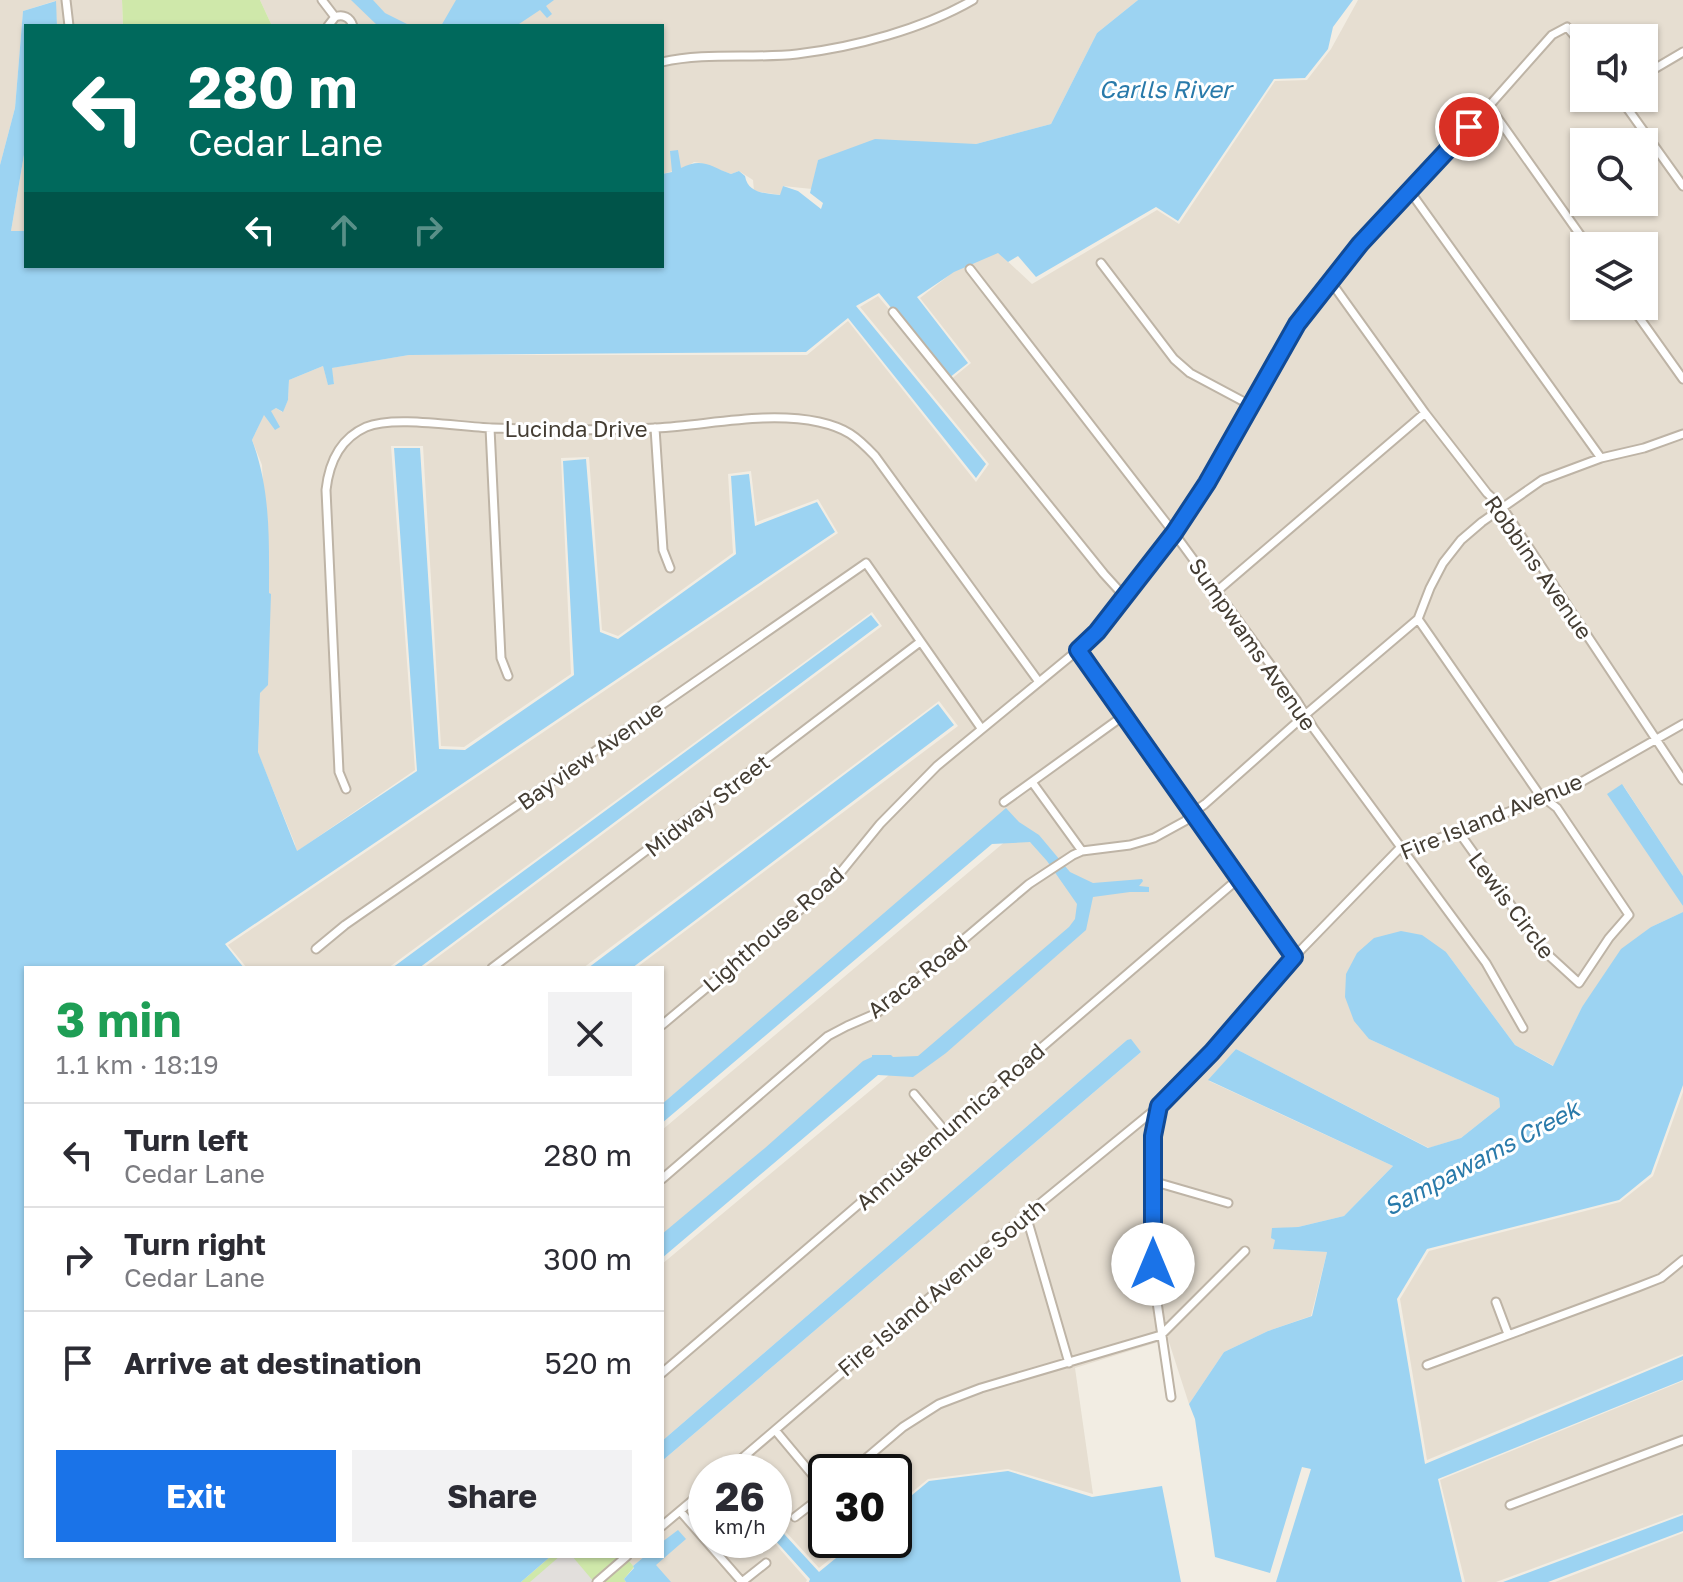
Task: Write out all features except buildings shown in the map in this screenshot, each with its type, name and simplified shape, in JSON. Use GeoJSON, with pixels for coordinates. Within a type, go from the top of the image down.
{"type":"FeatureCollection","features":[{"type":"Feature","properties":{"kind":"street"},"geometry":{"type":"LineString","coordinates":[[66,0],[69,24]]}},
{"type":"Feature","properties":{"kind":"street"},"geometry":{"type":"LineString","coordinates":[[322,0],[335,17]]}},
{"type":"Feature","properties":{"kind":"street"},"geometry":{"type":"LineString","coordinates":[[664,62],[704,56],[796,54],[847,46],[909,29],[973,0]]}},
{"type":"Feature","properties":{"kind":"street"},"geometry":{"type":"LineString","coordinates":[[330,24],[335,17]]}},
{"type":"Feature","properties":{"kind":"street"},"geometry":{"type":"LineString","coordinates":[[335,17],[346,17],[351,24]]}},
{"type":"Feature","properties":{"kind":"street","name":"Lighthouse Road"},"geometry":{"type":"LineString","coordinates":[[664,1023],[832,883],[937,766],[1097,632],[1174,533],[1207,483],[1297,324],[1360,244],[1552,35],[1567,27],[1570,31]]}},
{"type":"Feature","properties":{"kind":"street"},"geometry":{"type":"LineString","coordinates":[[1658,67],[1683,52]]}},
{"type":"Feature","properties":{"kind":"street"},"geometry":{"type":"LineString","coordinates":[[1489,106],[1578,232]]}},
{"type":"Feature","properties":{"kind":"street"},"geometry":{"type":"LineString","coordinates":[[1630,112],[1683,186]]}},
{"type":"Feature","properties":{"kind":"street"},"geometry":{"type":"LineString","coordinates":[[1409,190],[1601,458]]}},
{"type":"Feature","properties":{"kind":"street"},"geometry":{"type":"LineString","coordinates":[[1101,263],[1174,359],[1190,373],[1250,405]]}},
{"type":"Feature","properties":{"kind":"street","name":"Sumpwams Avenue"},"geometry":{"type":"LineString","coordinates":[[970,269],[1217,591],[1486,963],[1523,1028]]}},
{"type":"Feature","properties":{"kind":"street","name":"Robbins Avenue"},"geometry":{"type":"LineString","coordinates":[[1331,282],[1425,413],[1487,493],[1502,507],[1683,780]]}},
{"type":"Feature","properties":{"kind":"street"},"geometry":{"type":"LineString","coordinates":[[893,312],[1124,596]]}},
{"type":"Feature","properties":{"kind":"street"},"geometry":{"type":"LineString","coordinates":[[1641,320],[1683,379]]}},
{"type":"Feature","properties":{"kind":"street"},"geometry":{"type":"LineString","coordinates":[[1217,591],[1425,413]]}},
{"type":"Feature","properties":{"kind":"street","name":"Lucinda Drive"},"geometry":{"type":"LineString","coordinates":[[346,789],[339,772],[326,490],[328,469],[351,435],[385,421],[490,428],[655,428],[790,419],[840,428],[857,438],[875,456],[1039,682]]}},
{"type":"Feature","properties":{"kind":"street"},"geometry":{"type":"LineString","coordinates":[[490,428],[501,658],[508,676]]}},
{"type":"Feature","properties":{"kind":"street"},"geometry":{"type":"LineString","coordinates":[[655,428],[663,550],[670,568]]}},
{"type":"Feature","properties":{"kind":"street"},"geometry":{"type":"LineString","coordinates":[[1546,799],[1539,794],[1418,619],[1443,563],[1461,540],[1502,507],[1542,480],[1571,467],[1644,448],[1683,434]]}},
{"type":"Feature","properties":{"kind":"street","name":"Bayview Avenue"},"geometry":{"type":"LineString","coordinates":[[316,949],[345,925],[866,563],[920,642]]}},
{"type":"Feature","properties":{"kind":"street","name":"Araca Road"},"geometry":{"type":"LineString","coordinates":[[664,1177],[828,1036],[877,1013],[1050,868],[1082,851],[1130,845],[1154,838],[1185,821],[1418,619]]}},
{"type":"Feature","properties":{"kind":"street"},"geometry":{"type":"LineString","coordinates":[[920,642],[981,728]]}},
{"type":"Feature","properties":{"kind":"street","name":"Midway Street"},"geometry":{"type":"LineString","coordinates":[[495,966],[920,642]]}},
{"type":"Feature","properties":{"kind":"street"},"geometry":{"type":"LineString","coordinates":[[1078,650],[1294,957]]}},
{"type":"Feature","properties":{"kind":"street"},"geometry":{"type":"LineString","coordinates":[[1004,802],[1123,716]]}},
{"type":"Feature","properties":{"kind":"street","name":"Fire Island Avenue"},"geometry":{"type":"LineString","coordinates":[[1159,1106],[1212,1052],[1294,957],[1400,848],[1416,847],[1569,789],[1683,724]]}},
{"type":"Feature","properties":{"kind":"street"},"geometry":{"type":"LineString","coordinates":[[1032,782],[1082,851]]}},
{"type":"Feature","properties":{"kind":"street","name":"Lewis Circle"},"geometry":{"type":"LineString","coordinates":[[1458,831],[1543,950],[1579,983],[1609,938],[1629,915],[1557,808],[1546,799]]}},
{"type":"Feature","properties":{"kind":"street","name":"Annuskemunnica Road"},"geometry":{"type":"LineString","coordinates":[[664,1371],[1238,879]]}},
{"type":"Feature","properties":{"kind":"street"},"geometry":{"type":"LineString","coordinates":[[914,1094],[945,1131]]}},
{"type":"Feature","properties":{"kind":"street"},"geometry":{"type":"LineString","coordinates":[[1159,1106],[1153,1136],[1153,1275],[1171,1397]]}},
{"type":"Feature","properties":{"kind":"street","name":"Fire Island Avenue South"},"geometry":{"type":"LineString","coordinates":[[747,1454],[1026,1215],[1159,1106]]}},
{"type":"Feature","properties":{"kind":"street"},"geometry":{"type":"LineString","coordinates":[[1152,1181],[1228,1203]]}},
{"type":"Feature","properties":{"kind":"street"},"geometry":{"type":"LineString","coordinates":[[1026,1215],[1069,1363]]}},
{"type":"Feature","properties":{"kind":"street"},"geometry":{"type":"LineString","coordinates":[[871,1454],[903,1427],[939,1404],[981,1388],[1161,1335],[1245,1251]]}},
{"type":"Feature","properties":{"kind":"street"},"geometry":{"type":"LineString","coordinates":[[1427,1365],[1661,1278],[1683,1260]]}},
{"type":"Feature","properties":{"kind":"street"},"geometry":{"type":"LineString","coordinates":[[1496,1302],[1508,1334]]}},
{"type":"Feature","properties":{"kind":"street"},"geometry":{"type":"LineString","coordinates":[[775,1430],[808,1470]]}},
{"type":"Feature","properties":{"kind":"street"},"geometry":{"type":"LineString","coordinates":[[1510,1505],[1683,1440]]}},
{"type":"Feature","properties":{"kind":"street"},"geometry":{"type":"LineString","coordinates":[[664,1524],[688,1504]]}},
{"type":"Feature","properties":{"kind":"street"},"geometry":{"type":"LineString","coordinates":[[795,1517],[808,1507]]}},
{"type":"Feature","properties":{"kind":"street"},"geometry":{"type":"LineString","coordinates":[[680,1511],[742,1582],[766,1563]]}},
{"type":"Feature","properties":{"kind":"street"},"geometry":{"type":"LineString","coordinates":[[597,1582],[625,1558]]}},
{"type":"Feature","properties":{"kind":"shaded area"},"geometry":{"type":"Polygon","coordinates":[[[0,0],[122,0],[123,24],[57,24],[55,1],[23,11],[15,108],[0,165],[0,0]]]}},
{"type":"Feature","properties":{"kind":"shaded area"},"geometry":{"type":"Polygon","coordinates":[[[260,0],[1138,0],[1097,33],[1051,124],[976,144],[818,160],[812,189],[783,186],[781,195],[754,191],[753,180],[739,171],[731,174],[701,163],[694,162],[664,173],[664,24],[271,24],[260,0]]]}},
{"type":"Feature","properties":{"kind":"shaded area"},"geometry":{"type":"Polygon","coordinates":[[[1358,0],[1683,0],[1683,876],[1623,785],[1683,906],[1683,912],[1651,927],[1582,1007],[1554,1066],[1515,1045],[1446,952],[1369,1039],[1499,1098],[1500,1107],[1461,1138],[1429,1148],[1236,1049],[1209,1081],[1393,1166],[1344,1216],[1298,1227],[1272,1229],[1274,1249],[1327,1252],[1311,1316],[1268,1331],[1224,1352],[1189,1404],[1168,1339],[1075,1368],[1093,1494],[1008,1469],[928,1479],[912,1492],[912,1454],[808,1454],[808,1556],[792,1539],[792,1454],[688,1454],[688,1558],[788,1558],[807,1580],[666,1582],[647,1558],[664,1558],[664,1459],[1141,1052],[1127,1040],[664,1439],[664,1262],[889,1075],[875,1059],[664,1234],[664,1128],[1007,840],[993,823],[664,1102],[664,966],[639,966],[958,726],[939,701],[586,966],[426,966],[882,626],[872,612],[391,966],[245,966],[228,945],[838,533],[818,499],[757,522],[751,471],[728,474],[733,553],[618,636],[602,630],[589,457],[561,458],[571,674],[464,747],[441,746],[423,446],[391,446],[415,770],[296,852],[258,753],[269,594],[262,465],[252,440],[264,414],[276,408],[282,412],[288,400],[289,380],[323,366],[328,384],[334,383],[331,368],[409,355],[807,355],[848,321],[976,482],[989,464],[860,307],[878,296],[949,381],[971,363],[920,298],[989,244],[1032,284],[1157,210],[1179,224],[1275,81],[1307,80],[1331,49],[1358,0]]]}},
{"type":"Feature","properties":{"kind":"shaded area"},"geometry":{"type":"Polygon","coordinates":[[[24,155],[24,231],[11,231],[24,155]]]}},
{"type":"Feature","properties":{"kind":"shaded area"},"geometry":{"type":"Polygon","coordinates":[[[1683,1092],[1683,1354],[1427,1460],[1400,1299],[1429,1251],[1620,1202],[1653,1176],[1683,1092]]]}},
{"type":"Feature","properties":{"kind":"shaded area"},"geometry":{"type":"Polygon","coordinates":[[[1683,1381],[1683,1513],[1496,1582],[1465,1582],[1440,1480],[1683,1381]]]}},
{"type":"Feature","properties":{"kind":"shaded area"},"geometry":{"type":"Polygon","coordinates":[[[1683,1533],[1683,1582],[1555,1582],[1683,1533]]]}},
{"type":"Feature","properties":{"kind":"shaded area"},"geometry":{"type":"Polygon","coordinates":[[[558,1558],[574,1558],[594,1582],[530,1582],[558,1558]]]}},
{"type":"Feature","properties":{"kind":"shaded area"},"geometry":{"type":"Polygon","coordinates":[[[627,1558],[643,1558],[633,1566],[627,1558]]]}},
{"type":"Feature","properties":{"kind":"shaded area"},"geometry":{"type":"Polygon","coordinates":[[[810,1558],[832,1558],[819,1568],[810,1558]]]}},
{"type":"Feature","properties":{"kind":"green space"},"geometry":{"type":"Polygon","coordinates":[[[122,0],[260,0],[271,24],[123,24],[122,0]]]}},
{"type":"Feature","properties":{"kind":"green space"},"geometry":{"type":"Polygon","coordinates":[[[549,1558],[627,1558],[634,1567],[624,1579],[626,1582],[521,1582],[549,1558]]]}},
{"type":"Feature","properties":{"kind":"water"},"geometry":{"type":"Polygon","coordinates":[[[351,0],[373,0],[385,13],[407,24],[376,24],[351,0]]]}},
{"type":"Feature","properties":{"kind":"water"},"geometry":{"type":"Polygon","coordinates":[[[456,0],[554,0],[546,6],[552,14],[547,18],[540,10],[519,24],[442,24],[456,0]]]}},
{"type":"Feature","properties":{"kind":"water","name":"Carlls River"},"geometry":{"type":"Polygon","coordinates":[[[1138,0],[1353,0],[1333,27],[1328,49],[1305,78],[1274,79],[1178,221],[1156,207],[1036,277],[1018,256],[1008,262],[998,253],[954,272],[917,297],[968,363],[949,378],[879,293],[856,306],[986,464],[976,478],[848,318],[806,352],[409,355],[332,368],[334,384],[328,385],[323,366],[289,380],[288,400],[283,412],[276,408],[271,411],[280,427],[275,430],[264,415],[252,440],[266,497],[271,594],[268,685],[260,693],[258,752],[297,851],[417,771],[394,448],[420,448],[439,749],[465,750],[574,675],[563,461],[586,459],[600,632],[618,639],[736,554],[731,476],[749,474],[755,526],[817,502],[835,532],[225,944],[242,966],[24,966],[24,1558],[549,1558],[521,1582],[0,1582],[0,165],[15,108],[23,11],[56,1],[57,24],[24,24],[24,155],[11,231],[24,231],[24,268],[664,268],[664,174],[672,172],[670,151],[678,150],[681,168],[701,163],[731,174],[739,171],[754,189],[780,195],[783,186],[798,191],[821,209],[823,203],[810,193],[818,160],[875,139],[976,144],[1051,124],[1097,33],[1138,0]]]}},
{"type":"Feature","properties":{"kind":"water"},"geometry":{"type":"Polygon","coordinates":[[[871,615],[879,625],[422,966],[395,966],[871,615]]]}},
{"type":"Feature","properties":{"kind":"water"},"geometry":{"type":"Polygon","coordinates":[[[938,704],[954,725],[635,966],[591,966],[938,704]]]}},
{"type":"Feature","properties":{"kind":"water"},"geometry":{"type":"Polygon","coordinates":[[[1622,784],[1683,876],[1683,906],[1607,794],[1622,784]]]}},
{"type":"Feature","properties":{"kind":"water"},"geometry":{"type":"Polygon","coordinates":[[[1006,808],[1019,822],[1039,835],[1070,872],[1093,883],[1142,879],[1139,886],[1149,887],[1149,892],[1093,897],[1086,930],[946,1053],[913,1077],[878,1075],[664,1256],[664,1232],[863,1061],[872,1055],[918,1056],[1069,927],[1075,919],[1077,904],[1030,842],[992,844],[664,1121],[664,1102],[1006,808]]]}},
{"type":"Feature","properties":{"kind":"water","name":"Sampawams Creek"},"geometry":{"type":"Polygon","coordinates":[[[1683,912],[1683,1085],[1651,1174],[1619,1200],[1427,1249],[1397,1299],[1425,1464],[1683,1356],[1683,1380],[1438,1479],[1462,1582],[1276,1582],[1311,1469],[1302,1467],[1270,1573],[1215,1557],[1195,1419],[1189,1404],[1224,1352],[1268,1331],[1312,1316],[1327,1252],[1273,1249],[1275,1240],[1271,1238],[1272,1228],[1298,1227],[1344,1216],[1393,1166],[1208,1080],[1236,1049],[1428,1148],[1461,1138],[1500,1107],[1499,1098],[1369,1039],[1354,1021],[1345,997],[1346,974],[1357,953],[1374,938],[1401,931],[1422,935],[1446,952],[1515,1045],[1553,1066],[1582,1007],[1621,949],[1651,927],[1683,912]]]}},
{"type":"Feature","properties":{"kind":"water"},"geometry":{"type":"Polygon","coordinates":[[[1131,1039],[1141,1052],[664,1459],[664,1439],[1131,1039]]]}},
{"type":"Feature","properties":{"kind":"water"},"geometry":{"type":"Polygon","coordinates":[[[1008,1471],[1092,1497],[1162,1486],[1181,1582],[809,1582],[810,1579],[791,1558],[792,1543],[819,1572],[836,1558],[912,1558],[912,1495],[929,1481],[1008,1471]]]}},
{"type":"Feature","properties":{"kind":"water"},"geometry":{"type":"Polygon","coordinates":[[[1683,1515],[1683,1531],[1548,1582],[1503,1582],[1683,1515]]]}},
{"type":"Feature","properties":{"kind":"water"},"geometry":{"type":"Polygon","coordinates":[[[678,1530],[686,1539],[656,1565],[671,1582],[626,1582],[624,1579],[643,1558],[664,1558],[664,1540],[678,1530]]]}},
{"type":"Feature","properties":{"kind":"route"},"geometry":{"type":"LineString","coordinates":[[1153,1264],[1153,1136],[1159,1106],[1212,1052],[1294,957],[1078,650],[1097,632],[1174,533],[1207,483],[1297,324],[1360,244],[1469,127]]}}]}
